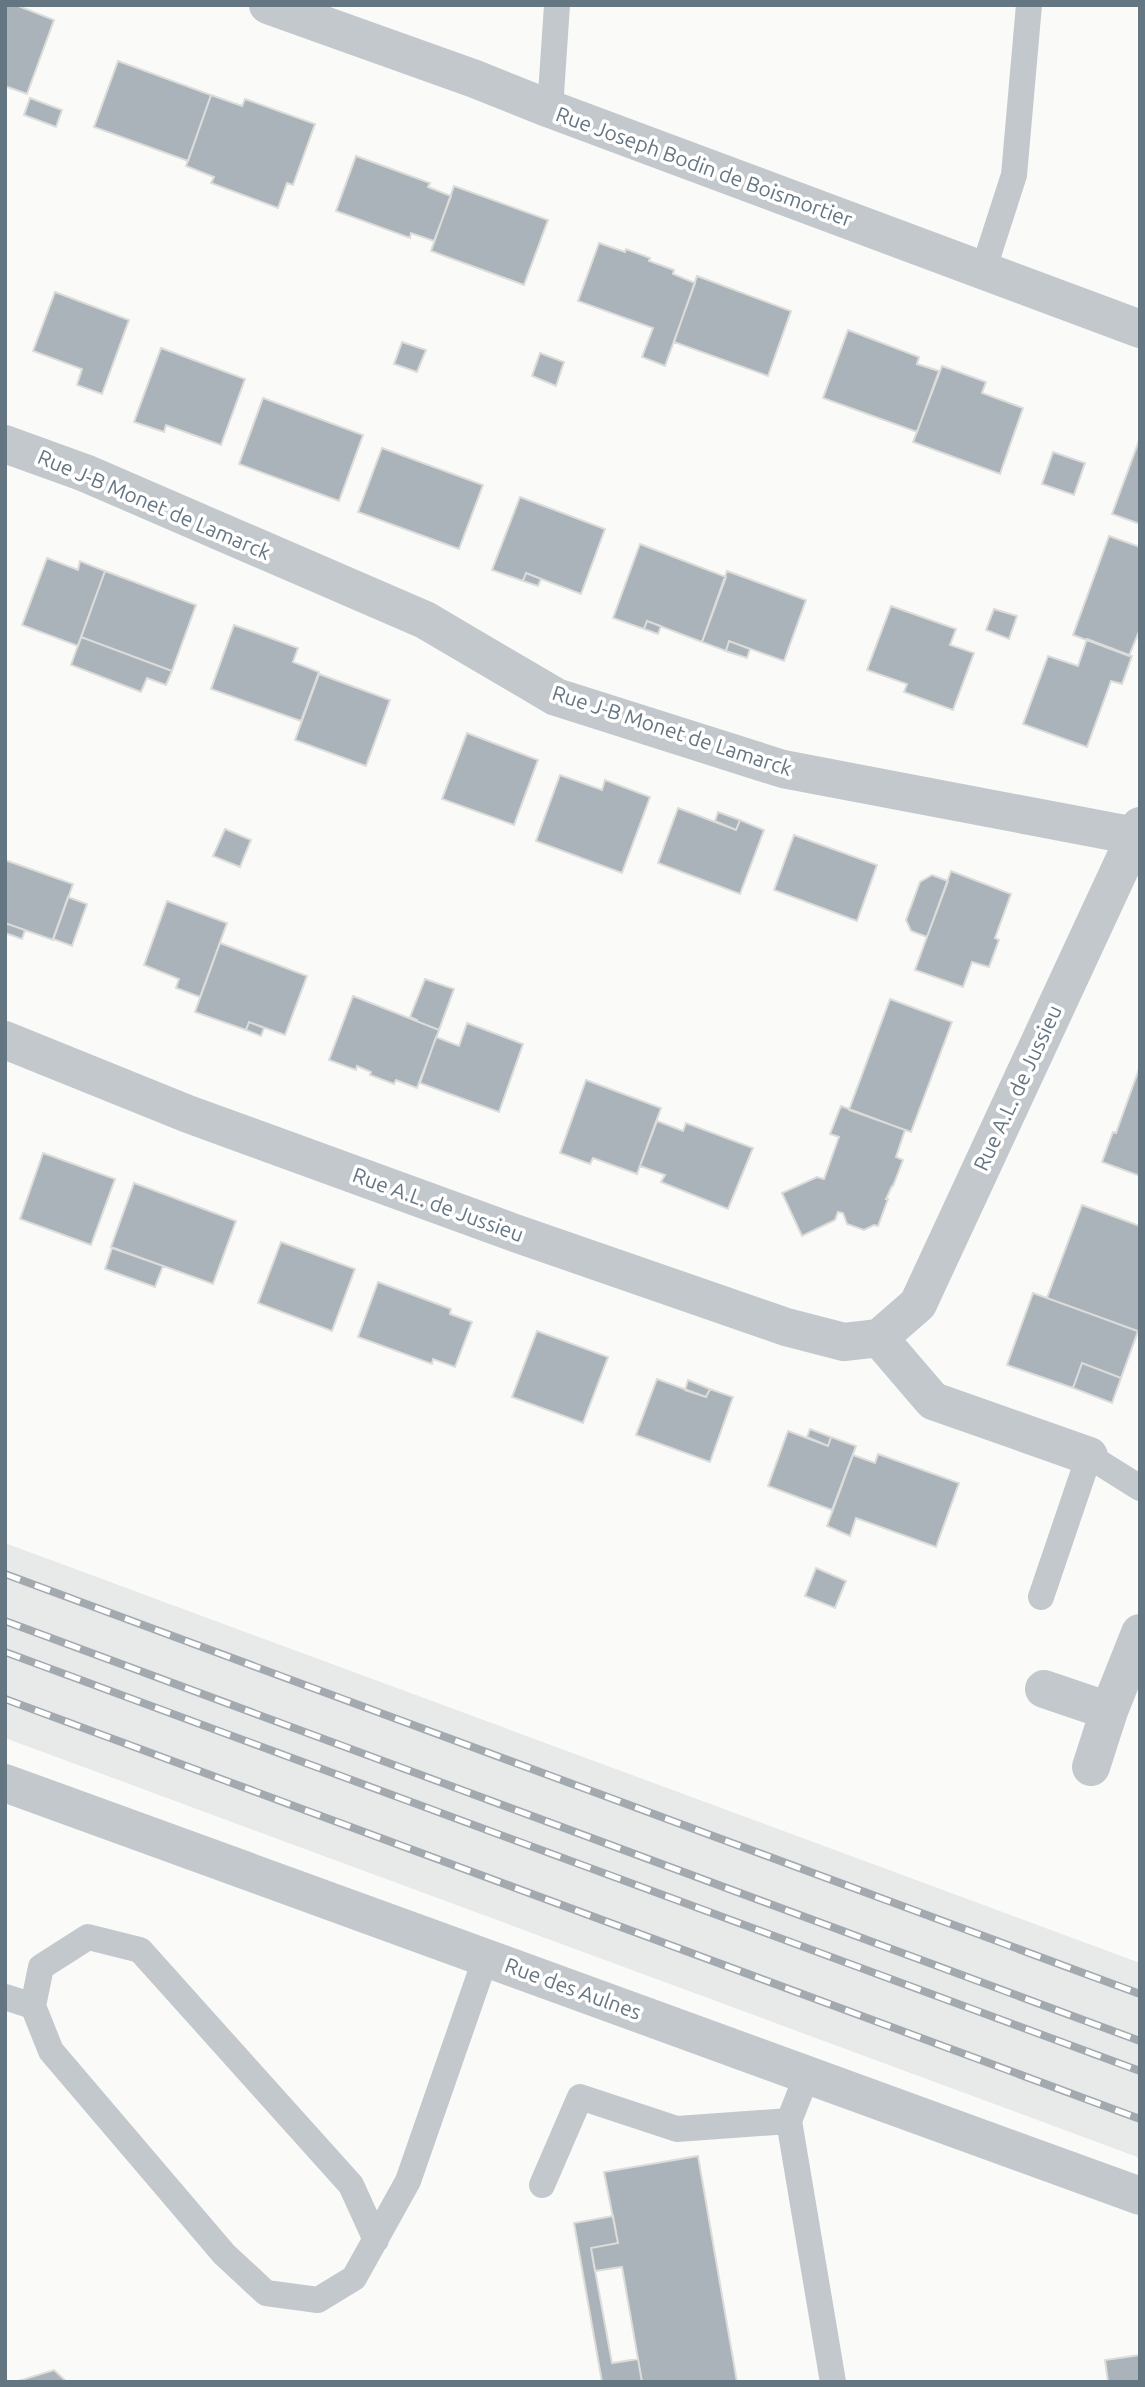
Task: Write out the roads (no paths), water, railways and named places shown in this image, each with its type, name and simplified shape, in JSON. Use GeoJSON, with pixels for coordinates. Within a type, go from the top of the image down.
{"type":"FeatureCollection","features":[{"type":"Feature","properties":{"kind":"street","name":"Rue Joseph Bodin de Boismortier"},"geometry":{"type":"LineString","coordinates":[[268,5],[475,79],[550,110],[1140,329]]}},
{"type":"Feature","properties":{"kind":"street","name":"Rue J-B Monet de Lamarck"},"geometry":{"type":"LineString","coordinates":[[5,444],[85,472],[425,620],[556,697],[783,769],[1137,831]]}},
{"type":"Feature","properties":{"kind":"street","name":"Rue A.L. de Jussieu"},"geometry":{"type":"LineString","coordinates":[[5,1040],[188,1114],[512,1232],[786,1327],[844,1342],[879,1338],[918,1304],[1137,831]]}},
{"type":"Feature","properties":{"kind":"street"},"geometry":{"type":"LineString","coordinates":[[879,1338],[933,1401],[1089,1456]]}},
{"type":"Feature","properties":{"kind":"street"},"geometry":{"type":"LineString","coordinates":[[1091,1767],[1140,1633]]}},
{"type":"Feature","properties":{"kind":"street"},"geometry":{"type":"LineString","coordinates":[[1044,1689],[1110,1711]]}},
{"type":"Feature","properties":{"kind":"street","name":"Rue des Aulnes"},"geometry":{"type":"LineString","coordinates":[[5,1783],[1140,2196]]}},
{"type":"Feature","properties":{"kind":"lane"},"geometry":{"type":"LineString","coordinates":[[550,110],[556,5]]}},
{"type":"Feature","properties":{"kind":"lane"},"geometry":{"type":"LineString","coordinates":[[983,271],[1014,175],[1029,5]]}},
{"type":"Feature","properties":{"kind":"lane"},"geometry":{"type":"LineString","coordinates":[[1041,1597],[1089,1456],[1140,1488]]}},
{"type":"Feature","properties":{"kind":"lane"},"geometry":{"type":"LineString","coordinates":[[376,2240],[351,2185],[141,1950],[88,1937],[41,1967],[33,2006],[51,2050],[224,2254],[266,2293],[318,2300],[354,2278],[376,2240],[408,2181],[485,1957]]}},
{"type":"Feature","properties":{"kind":"lane"},"geometry":{"type":"LineString","coordinates":[[5,1997],[33,2006]]}},
{"type":"Feature","properties":{"kind":"lane"},"geometry":{"type":"LineString","coordinates":[[807,2075],[789,2121],[833,2382]]}},
{"type":"Feature","properties":{"kind":"lane"},"geometry":{"type":"LineString","coordinates":[[542,2185],[580,2097],[677,2129],[789,2121]]}},
{"type":"Feature","properties":{"kind":"railway"},"geometry":{"type":"LineString","coordinates":[[5,1574],[1140,1994]]}},
{"type":"Feature","properties":{"kind":"railway"},"geometry":{"type":"LineString","coordinates":[[5,1621],[1140,2041]]}},
{"type":"Feature","properties":{"kind":"railway"},"geometry":{"type":"LineString","coordinates":[[5,1652],[1140,2071]]}},
{"type":"Feature","properties":{"kind":"railway"},"geometry":{"type":"LineString","coordinates":[[5,1699],[1140,2119]]}}]}
